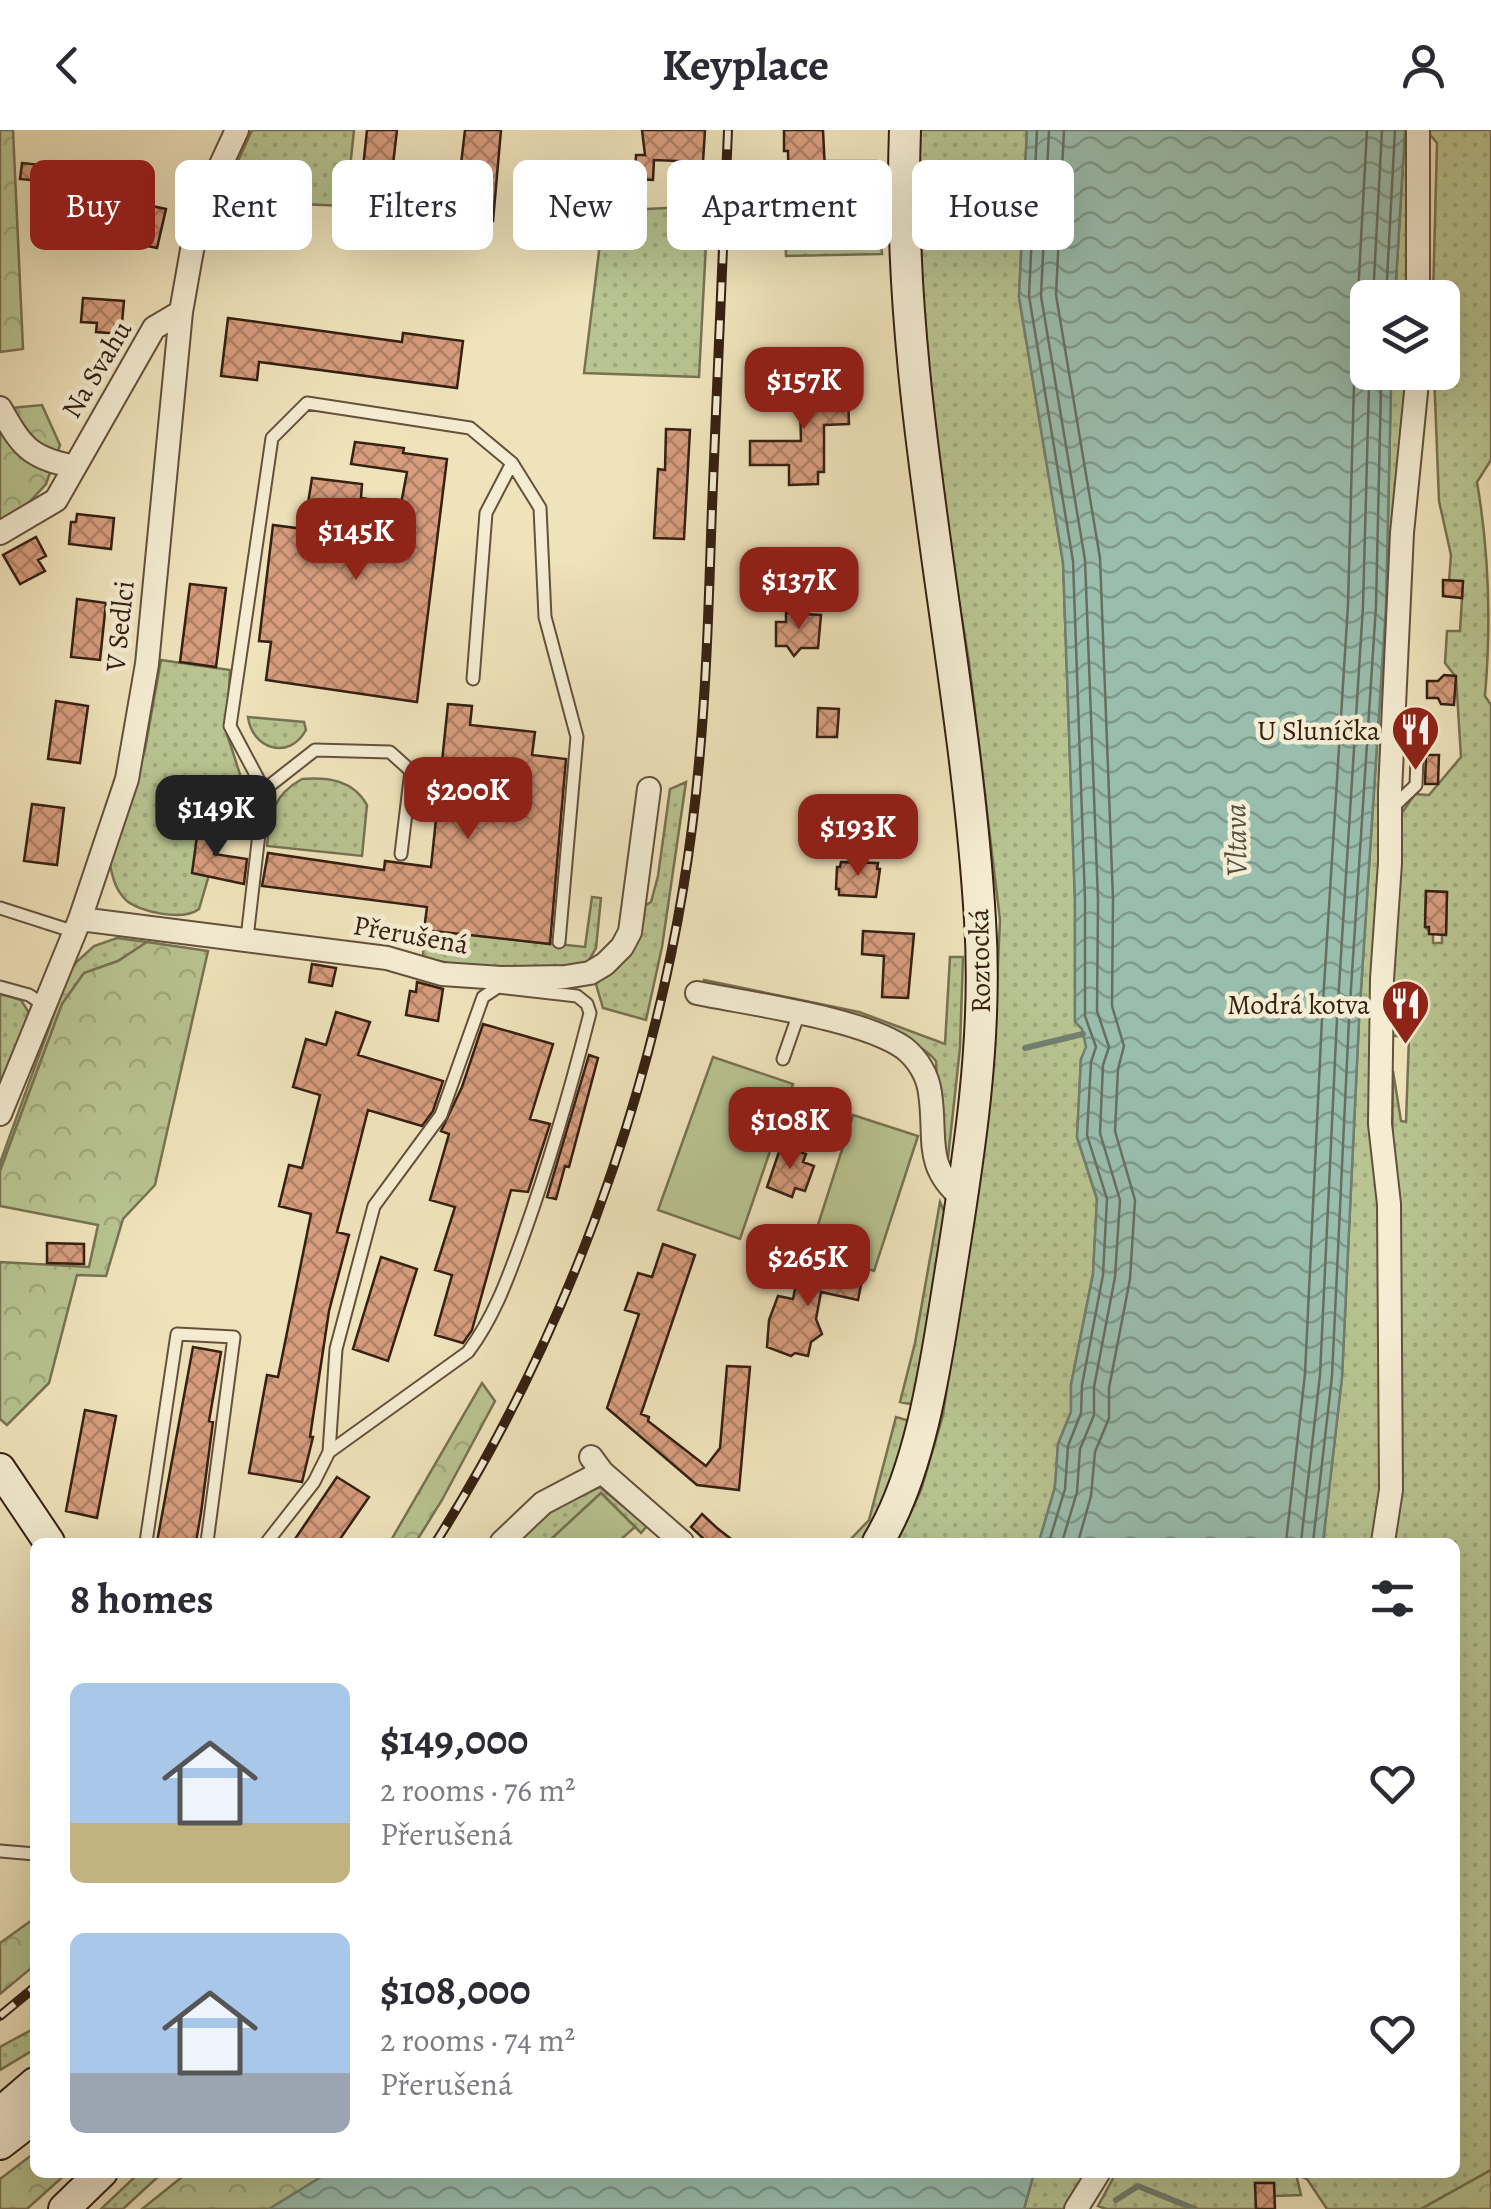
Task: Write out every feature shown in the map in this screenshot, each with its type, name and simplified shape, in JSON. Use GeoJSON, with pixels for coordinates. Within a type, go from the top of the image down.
{"type":"FeatureCollection","features":[{"type":"Feature","properties":{"kind":"main road","name":"Roztocká"},"geometry":{"type":"LineString","coordinates":[[881,1538],[892,1520],[930,1397],[962,1198],[981,1022],[981,922],[959,696],[922,452],[908,298],[905,130]]}},
{"type":"Feature","properties":{"kind":"main road"},"geometry":{"type":"LineString","coordinates":[[0,1469],[46,1538]]}},
{"type":"Feature","properties":{"kind":"main road"},"geometry":{"type":"LineString","coordinates":[[0,2104],[30,2085]]}},
{"type":"Feature","properties":{"kind":"main road"},"geometry":{"type":"LineString","coordinates":[[0,2113],[30,2086]]}},
{"type":"Feature","properties":{"kind":"main road"},"geometry":{"type":"LineString","coordinates":[[0,2144],[30,2121]]}},
{"type":"Feature","properties":{"kind":"main road"},"geometry":{"type":"LineString","coordinates":[[64,2209],[96,2178]]}},
{"type":"Feature","properties":{"kind":"street","name":"V Sedlci"},"geometry":{"type":"LineString","coordinates":[[0,1114],[77,925],[127,780],[144,683],[181,312],[192,250],[206,202],[237,130]]}},
{"type":"Feature","properties":{"kind":"street"},"geometry":{"type":"LineString","coordinates":[[1418,130],[1418,280]]}},
{"type":"Feature","properties":{"kind":"street","name":"Na Svahu"},"geometry":{"type":"LineString","coordinates":[[0,533],[56,500],[154,328],[181,312]]}},
{"type":"Feature","properties":{"kind":"street"},"geometry":{"type":"LineString","coordinates":[[1384,1538],[1391,1490],[1389,1204],[1380,1124],[1382,979],[1402,533],[1416,390]]}},
{"type":"Feature","properties":{"kind":"street"},"geometry":{"type":"LineString","coordinates":[[0,408],[26,446],[42,461],[72,466]]}},
{"type":"Feature","properties":{"kind":"street","name":"Přerušená"},"geometry":{"type":"LineString","coordinates":[[77,925],[247,938],[387,958],[442,974],[578,976],[590,973],[622,947],[630,932],[649,789]]}},
{"type":"Feature","properties":{"kind":"street"},"geometry":{"type":"LineString","coordinates":[[697,993],[876,1033],[906,1049],[922,1066],[930,1090],[934,1157],[942,1181],[962,1198]]}},
{"type":"Feature","properties":{"kind":"street"},"geometry":{"type":"LineString","coordinates":[[506,1538],[542,1503],[596,1464],[678,1538]]}},
{"type":"Feature","properties":{"kind":"street"},"geometry":{"type":"LineString","coordinates":[[1076,2209],[1095,2178]]}},
{"type":"Feature","properties":{"kind":"lane"},"geometry":{"type":"LineString","coordinates":[[247,938],[264,790],[230,726],[272,438],[307,404],[470,428],[512,463],[540,508],[545,616],[577,738],[560,942]]}},
{"type":"Feature","properties":{"kind":"lane"},"geometry":{"type":"LineString","coordinates":[[473,679],[486,513],[512,463]]}},
{"type":"Feature","properties":{"kind":"lane"},"geometry":{"type":"LineString","coordinates":[[264,790],[315,750],[390,752],[411,771],[401,854]]}},
{"type":"Feature","properties":{"kind":"lane"},"geometry":{"type":"LineString","coordinates":[[1390,810],[1416,785],[1417,758]]}},
{"type":"Feature","properties":{"kind":"lane"},"geometry":{"type":"LineString","coordinates":[[0,908],[77,925]]}},
{"type":"Feature","properties":{"kind":"lane"},"geometry":{"type":"LineString","coordinates":[[0,987],[28,995],[44,1005]]}},
{"type":"Feature","properties":{"kind":"lane"},"geometry":{"type":"LineString","coordinates":[[270,1538],[314,1482],[329,1452],[336,1349],[374,1206],[441,1115],[483,997],[498,987],[577,996],[590,1013],[554,1152],[504,1287],[482,1333],[468,1352],[329,1452]]}},
{"type":"Feature","properties":{"kind":"lane"},"geometry":{"type":"LineString","coordinates":[[783,1059],[799,1013]]}},
{"type":"Feature","properties":{"kind":"lane"},"geometry":{"type":"LineString","coordinates":[[147,1538],[176,1334],[234,1337],[208,1538]]}},
{"type":"Feature","properties":{"kind":"lane"},"geometry":{"type":"LineString","coordinates":[[0,1850],[30,1853]]}},
{"type":"Feature","properties":{"kind":"green space"},"geometry":{"type":"Polygon","coordinates":[[[0,130],[13,130],[23,349],[0,352],[0,130]]]}},
{"type":"Feature","properties":{"kind":"green space"},"geometry":{"type":"Polygon","coordinates":[[[252,130],[354,130],[351,160],[332,160],[332,205],[312,205],[312,160],[238,160],[252,130]]]}},
{"type":"Feature","properties":{"kind":"green space"},"geometry":{"type":"Polygon","coordinates":[[[919,130],[1027,130],[1026,160],[920,160],[919,130]]]}},
{"type":"Feature","properties":{"kind":"green space"},"geometry":{"type":"Polygon","coordinates":[[[1405,130],[1416,130],[1411,280],[1396,280],[1405,130]]]}},
{"type":"Feature","properties":{"kind":"green space"},"geometry":{"type":"Polygon","coordinates":[[[1426,130],[1491,130],[1491,460],[1477,482],[1488,589],[1485,696],[1491,705],[1491,2170],[1421,2209],[1327,2209],[1305,2178],[1460,2178],[1460,1538],[1388,1538],[1393,1071],[1401,1121],[1406,1122],[1409,1037],[1385,1035],[1397,820],[1415,794],[1429,795],[1461,757],[1456,677],[1445,663],[1447,631],[1460,631],[1463,582],[1449,581],[1451,555],[1439,501],[1435,390],[1460,390],[1460,280],[1433,280],[1437,143],[1426,130]],[[1426,891],[1425,927],[1433,935],[1433,943],[1442,943],[1442,935],[1446,934],[1447,892],[1426,891]]]}},
{"type":"Feature","properties":{"kind":"green space"},"geometry":{"type":"Polygon","coordinates":[[[667,208],[667,250],[706,250],[699,377],[584,373],[599,250],[647,250],[647,209],[667,208]]]}},
{"type":"Feature","properties":{"kind":"green space"},"geometry":{"type":"Polygon","coordinates":[[[786,250],[882,250],[882,254],[786,256],[786,250]]]}},
{"type":"Feature","properties":{"kind":"green space"},"geometry":{"type":"Polygon","coordinates":[[[921,250],[1021,250],[1019,297],[1063,562],[1075,901],[1075,1021],[1082,1029],[1087,1047],[1081,1059],[1077,1137],[1097,1199],[1093,1274],[1071,1385],[1071,1412],[1058,1444],[1055,1487],[1040,1538],[899,1538],[921,1490],[943,1415],[994,1049],[1000,920],[969,662],[938,472],[921,250]]]}},
{"type":"Feature","properties":{"kind":"green space"},"geometry":{"type":"Polygon","coordinates":[[[1391,390],[1411,390],[1399,508],[1386,1439],[1376,1538],[1323,1538],[1342,1377],[1359,1020],[1386,606],[1391,390]]]}},
{"type":"Feature","properties":{"kind":"green space"},"geometry":{"type":"Polygon","coordinates":[[[42,405],[60,445],[46,484],[0,534],[0,409],[42,405]]]}},
{"type":"Feature","properties":{"kind":"green space"},"geometry":{"type":"Polygon","coordinates":[[[161,660],[230,670],[227,734],[247,796],[245,811],[224,832],[199,829],[209,875],[199,909],[182,915],[151,911],[127,901],[118,889],[110,865],[145,749],[161,660]]]}},
{"type":"Feature","properties":{"kind":"green space"},"geometry":{"type":"Polygon","coordinates":[[[248,717],[304,722],[306,730],[290,746],[272,747],[256,737],[248,717]]]}},
{"type":"Feature","properties":{"kind":"green space"},"geometry":{"type":"Polygon","coordinates":[[[302,779],[339,782],[361,797],[367,805],[362,856],[267,846],[275,806],[302,779]]]}},
{"type":"Feature","properties":{"kind":"green space"},"geometry":{"type":"Polygon","coordinates":[[[686,782],[662,947],[646,1020],[603,1008],[595,981],[643,907],[651,902],[670,789],[686,782]]]}},
{"type":"Feature","properties":{"kind":"green space"},"geometry":{"type":"Polygon","coordinates":[[[592,897],[601,898],[596,948],[585,967],[483,968],[423,957],[424,930],[585,947],[592,897]]]}},
{"type":"Feature","properties":{"kind":"green space"},"geometry":{"type":"Polygon","coordinates":[[[117,938],[147,942],[118,961],[84,973],[62,1004],[0,1171],[71,967],[94,946],[117,938]]]}},
{"type":"Feature","properties":{"kind":"green space"},"geometry":{"type":"Polygon","coordinates":[[[147,942],[208,951],[155,1185],[123,1219],[106,1276],[77,1275],[49,1383],[7,1425],[0,1419],[0,1262],[89,1267],[98,1225],[0,1206],[0,1171],[62,1004],[84,973],[118,961],[147,942]]]}},
{"type":"Feature","properties":{"kind":"green space"},"geometry":{"type":"Polygon","coordinates":[[[950,957],[963,957],[960,1048],[948,1158],[940,1146],[936,1061],[919,1047],[862,1023],[702,986],[704,980],[859,1012],[945,1044],[950,957]]]}},
{"type":"Feature","properties":{"kind":"green space"},"geometry":{"type":"Polygon","coordinates":[[[0,994],[21,1000],[29,1013],[0,1096],[0,994]]]}},
{"type":"Feature","properties":{"kind":"green space"},"geometry":{"type":"Polygon","coordinates":[[[713,1057],[793,1084],[740,1239],[658,1210],[713,1057]]]}},
{"type":"Feature","properties":{"kind":"green space"},"geometry":{"type":"Polygon","coordinates":[[[853,1115],[918,1136],[874,1271],[810,1250],[853,1115]]]}},
{"type":"Feature","properties":{"kind":"green space"},"geometry":{"type":"Polygon","coordinates":[[[940,1202],[948,1220],[915,1405],[900,1402],[915,1343],[940,1202]]]}},
{"type":"Feature","properties":{"kind":"green space"},"geometry":{"type":"Polygon","coordinates":[[[482,1383],[495,1401],[442,1500],[418,1538],[392,1538],[482,1383]]]}},
{"type":"Feature","properties":{"kind":"green space"},"geometry":{"type":"Polygon","coordinates":[[[896,1417],[910,1421],[888,1493],[865,1538],[852,1538],[869,1520],[896,1417]]]}},
{"type":"Feature","properties":{"kind":"green space"},"geometry":{"type":"Polygon","coordinates":[[[600,1487],[647,1526],[641,1533],[601,1493],[552,1538],[523,1538],[537,1516],[600,1487]]]}},
{"type":"Feature","properties":{"kind":"green space"},"geometry":{"type":"Polygon","coordinates":[[[601,1493],[635,1527],[623,1538],[552,1538],[601,1493]]]}},
{"type":"Feature","properties":{"kind":"green space"},"geometry":{"type":"Polygon","coordinates":[[[30,1922],[30,1969],[0,1994],[0,1943],[30,1922]]]}},
{"type":"Feature","properties":{"kind":"green space"},"geometry":{"type":"Polygon","coordinates":[[[30,2031],[30,2052],[0,2070],[0,2047],[30,2031]]]}},
{"type":"Feature","properties":{"kind":"green space"},"geometry":{"type":"Polygon","coordinates":[[[30,2156],[30,2178],[61,2178],[27,2209],[0,2209],[0,2179],[30,2156]]]}},
{"type":"Feature","properties":{"kind":"green space"},"geometry":{"type":"Polygon","coordinates":[[[1491,2170],[1491,2209],[1421,2209],[1491,2170]]]}},
{"type":"Feature","properties":{"kind":"green space"},"geometry":{"type":"Polygon","coordinates":[[[134,2178],[157,2178],[123,2209],[101,2209],[134,2178]]]}},
{"type":"Feature","properties":{"kind":"green space"},"geometry":{"type":"Polygon","coordinates":[[[181,2178],[321,2178],[269,2209],[142,2209],[181,2178]]]}},
{"type":"Feature","properties":{"kind":"green space"},"geometry":{"type":"Polygon","coordinates":[[[1033,2178],[1089,2178],[1069,2209],[1024,2209],[1033,2178]]]}},
{"type":"Feature","properties":{"kind":"green space"},"geometry":{"type":"Polygon","coordinates":[[[1113,2178],[1297,2178],[1301,2195],[1275,2196],[1273,2183],[1256,2183],[1256,2209],[1098,2206],[1113,2178]]]}},
{"type":"Feature","properties":{"kind":"water","name":"Vltava"},"geometry":{"type":"Polygon","coordinates":[[[1027,130],[1405,130],[1396,280],[1350,280],[1350,390],[1391,390],[1386,606],[1359,1020],[1342,1377],[1323,1538],[1040,1538],[1055,1487],[1058,1444],[1071,1412],[1071,1385],[1093,1274],[1097,1199],[1077,1137],[1081,1059],[1086,1047],[1082,1029],[1075,1022],[1075,901],[1063,562],[1019,297],[1021,250],[1074,250],[1074,160],[1026,160],[1027,130]]]}},
{"type":"Feature","properties":{"kind":"water"},"geometry":{"type":"Polygon","coordinates":[[[319,2178],[1033,2178],[1024,2209],[269,2209],[319,2178]]]}},
{"type":"Feature","properties":{"kind":"building"},"geometry":{"type":"Polygon","coordinates":[[[367,130],[397,130],[394,160],[364,160],[367,130]]]}},
{"type":"Feature","properties":{"kind":"building"},"geometry":{"type":"Polygon","coordinates":[[[465,130],[501,130],[493,221],[493,160],[461,160],[465,130]]]}},
{"type":"Feature","properties":{"kind":"building"},"geometry":{"type":"Polygon","coordinates":[[[642,130],[705,130],[703,160],[654,160],[653,180],[647,180],[647,160],[636,160],[636,155],[645,155],[642,130]]]}},
{"type":"Feature","properties":{"kind":"building"},"geometry":{"type":"Polygon","coordinates":[[[784,130],[823,130],[824,160],[788,160],[788,151],[784,151],[784,130]]]}},
{"type":"Feature","properties":{"kind":"building"},"geometry":{"type":"Polygon","coordinates":[[[22,163],[30,164],[30,180],[20,179],[22,163]]]}},
{"type":"Feature","properties":{"kind":"building"},"geometry":{"type":"Polygon","coordinates":[[[155,207],[166,209],[155,248],[155,207]]]}},
{"type":"Feature","properties":{"kind":"building"},"geometry":{"type":"Polygon","coordinates":[[[83,298],[124,301],[121,334],[96,332],[97,323],[81,322],[83,298]]]}},
{"type":"Feature","properties":{"kind":"building"},"geometry":{"type":"Polygon","coordinates":[[[228,318],[402,342],[403,333],[463,341],[457,388],[259,362],[257,380],[221,376],[228,318]]]}},
{"type":"Feature","properties":{"kind":"building"},"geometry":{"type":"Polygon","coordinates":[[[784,375],[823,376],[823,399],[848,399],[849,424],[824,425],[824,472],[818,472],[818,484],[789,485],[789,465],[750,465],[750,441],[801,441],[800,405],[792,405],[792,392],[784,392],[784,375]]]}},
{"type":"Feature","properties":{"kind":"building"},"geometry":{"type":"Polygon","coordinates":[[[666,429],[690,430],[684,539],[654,538],[658,469],[665,470],[666,429]]]}},
{"type":"Feature","properties":{"kind":"building"},"geometry":{"type":"Polygon","coordinates":[[[355,442],[404,448],[403,453],[447,459],[417,702],[266,680],[271,642],[259,641],[273,525],[304,529],[312,478],[362,484],[361,498],[401,504],[407,472],[351,464],[355,442]]]}},
{"type":"Feature","properties":{"kind":"building"},"geometry":{"type":"Polygon","coordinates":[[[77,514],[114,518],[111,549],[69,544],[71,522],[76,522],[77,514]]]}},
{"type":"Feature","properties":{"kind":"building"},"geometry":{"type":"Polygon","coordinates":[[[36,537],[46,556],[38,560],[45,571],[20,584],[3,555],[36,537]]]}},
{"type":"Feature","properties":{"kind":"building"},"geometry":{"type":"Polygon","coordinates":[[[1443,580],[1463,581],[1462,598],[1443,596],[1443,580]]]}},
{"type":"Feature","properties":{"kind":"building"},"geometry":{"type":"Polygon","coordinates":[[[190,584],[226,588],[216,667],[180,662],[190,584]]]}},
{"type":"Feature","properties":{"kind":"building"},"geometry":{"type":"Polygon","coordinates":[[[77,599],[106,603],[100,660],[71,657],[77,599]]]}},
{"type":"Feature","properties":{"kind":"building"},"geometry":{"type":"Polygon","coordinates":[[[786,613],[821,615],[818,648],[801,648],[794,656],[787,646],[776,646],[776,622],[786,622],[786,613]]]}},
{"type":"Feature","properties":{"kind":"building"},"geometry":{"type":"Polygon","coordinates":[[[1444,675],[1456,676],[1454,705],[1427,698],[1427,681],[1438,681],[1444,675]]]}},
{"type":"Feature","properties":{"kind":"building"},"geometry":{"type":"Polygon","coordinates":[[[56,701],[88,706],[80,763],[48,759],[56,701]]]}},
{"type":"Feature","properties":{"kind":"building"},"geometry":{"type":"Polygon","coordinates":[[[448,704],[472,706],[470,725],[535,732],[532,755],[566,759],[550,944],[424,930],[427,907],[262,886],[268,853],[384,870],[385,861],[431,867],[448,704]]]}},
{"type":"Feature","properties":{"kind":"building"},"geometry":{"type":"Polygon","coordinates":[[[818,708],[839,709],[837,737],[817,737],[818,708]]]}},
{"type":"Feature","properties":{"kind":"building"},"geometry":{"type":"Polygon","coordinates":[[[1426,755],[1439,755],[1438,784],[1425,784],[1426,755]]]}},
{"type":"Feature","properties":{"kind":"building"},"geometry":{"type":"Polygon","coordinates":[[[32,804],[64,808],[57,865],[24,861],[32,804]]]}},
{"type":"Feature","properties":{"kind":"building"},"geometry":{"type":"Polygon","coordinates":[[[198,829],[218,832],[214,854],[247,859],[244,884],[192,873],[198,829]]]}},
{"type":"Feature","properties":{"kind":"building"},"geometry":{"type":"Polygon","coordinates":[[[841,862],[878,863],[876,897],[839,895],[837,867],[841,862]]]}},
{"type":"Feature","properties":{"kind":"building"},"geometry":{"type":"Polygon","coordinates":[[[1426,891],[1447,892],[1446,935],[1429,934],[1429,927],[1425,927],[1426,891]]]}},
{"type":"Feature","properties":{"kind":"building"},"geometry":{"type":"Polygon","coordinates":[[[863,931],[914,934],[908,998],[882,997],[884,956],[862,954],[863,931]]]}},
{"type":"Feature","properties":{"kind":"building"},"geometry":{"type":"Polygon","coordinates":[[[312,964],[336,968],[332,986],[309,982],[312,964]]]}},
{"type":"Feature","properties":{"kind":"building"},"geometry":{"type":"Polygon","coordinates":[[[417,982],[443,989],[438,1021],[406,1015],[410,991],[416,992],[417,982]]]}},
{"type":"Feature","properties":{"kind":"building"},"geometry":{"type":"Polygon","coordinates":[[[336,1012],[370,1022],[358,1055],[443,1081],[433,1111],[422,1126],[368,1110],[337,1232],[349,1235],[329,1311],[313,1437],[302,1482],[249,1473],[267,1375],[278,1377],[311,1214],[279,1206],[289,1165],[302,1168],[320,1095],[293,1087],[306,1039],[326,1045],[336,1012]]]}},
{"type":"Feature","properties":{"kind":"building"},"geometry":{"type":"Polygon","coordinates":[[[483,1024],[553,1044],[530,1119],[550,1124],[528,1192],[511,1190],[472,1330],[463,1343],[435,1335],[452,1275],[435,1270],[455,1207],[430,1200],[449,1134],[441,1131],[462,1087],[483,1024]]]}},
{"type":"Feature","properties":{"kind":"building"},"geometry":{"type":"Polygon","coordinates":[[[589,1055],[598,1058],[569,1167],[565,1166],[556,1199],[547,1197],[589,1055]]]}},
{"type":"Feature","properties":{"kind":"building"},"geometry":{"type":"Polygon","coordinates":[[[781,1146],[806,1154],[803,1162],[814,1166],[805,1191],[795,1188],[792,1197],[767,1187],[781,1146]]]}},
{"type":"Feature","properties":{"kind":"building"},"geometry":{"type":"Polygon","coordinates":[[[47,1243],[84,1244],[84,1264],[47,1263],[47,1243]]]}},
{"type":"Feature","properties":{"kind":"building"},"geometry":{"type":"Polygon","coordinates":[[[663,1244],[695,1255],[641,1414],[706,1466],[720,1448],[727,1366],[750,1367],[739,1490],[697,1485],[607,1408],[639,1314],[625,1310],[638,1273],[652,1277],[663,1244]]]}},
{"type":"Feature","properties":{"kind":"building"},"geometry":{"type":"Polygon","coordinates":[[[381,1257],[417,1269],[388,1361],[353,1349],[381,1257]]]}},
{"type":"Feature","properties":{"kind":"building"},"geometry":{"type":"Polygon","coordinates":[[[814,1264],[863,1275],[858,1300],[821,1292],[816,1319],[822,1334],[811,1342],[808,1356],[791,1356],[767,1347],[769,1320],[778,1296],[793,1299],[797,1280],[810,1282],[814,1264]]]}},
{"type":"Feature","properties":{"kind":"building"},"geometry":{"type":"Polygon","coordinates":[[[193,1347],[221,1352],[197,1538],[158,1538],[193,1347]]]}},
{"type":"Feature","properties":{"kind":"building"},"geometry":{"type":"Polygon","coordinates":[[[85,1410],[116,1416],[97,1518],[66,1511],[85,1410]]]}},
{"type":"Feature","properties":{"kind":"building"},"geometry":{"type":"Polygon","coordinates":[[[337,1477],[369,1497],[341,1538],[296,1538],[337,1477]]]}},
{"type":"Feature","properties":{"kind":"building"},"geometry":{"type":"Polygon","coordinates":[[[702,1514],[730,1538],[703,1538],[691,1527],[702,1514]]]}},
{"type":"Feature","properties":{"kind":"building"},"geometry":{"type":"Polygon","coordinates":[[[1255,2183],[1274,2183],[1275,2209],[1256,2209],[1255,2183]]]}},
{"type":"Feature","properties":{"kind":"waterway"},"geometry":{"type":"LineString","coordinates":[[1025,1048],[1083,1034]]}},
{"type":"Feature","properties":{"kind":"waterway"},"geometry":{"type":"LineString","coordinates":[[1116,2200],[1138,2186],[1195,2209]]}},
{"type":"Feature","properties":{"kind":"railway"},"geometry":{"type":"LineString","coordinates":[[438,1538],[488,1454],[577,1267],[613,1169],[668,967],[687,865],[702,731],[728,130]]}},
{"type":"Feature","properties":{"kind":"railway"},"geometry":{"type":"LineString","coordinates":[[0,2016],[30,1991]]}},
{"type":"Feature","properties":{"kind":"place","name":"U Sluníčka"},"geometry":{"type":"Point","coordinates":[1415,772]}},
{"type":"Feature","properties":{"kind":"place","name":"Modrá kotva"},"geometry":{"type":"Point","coordinates":[1405,1046]}}]}
